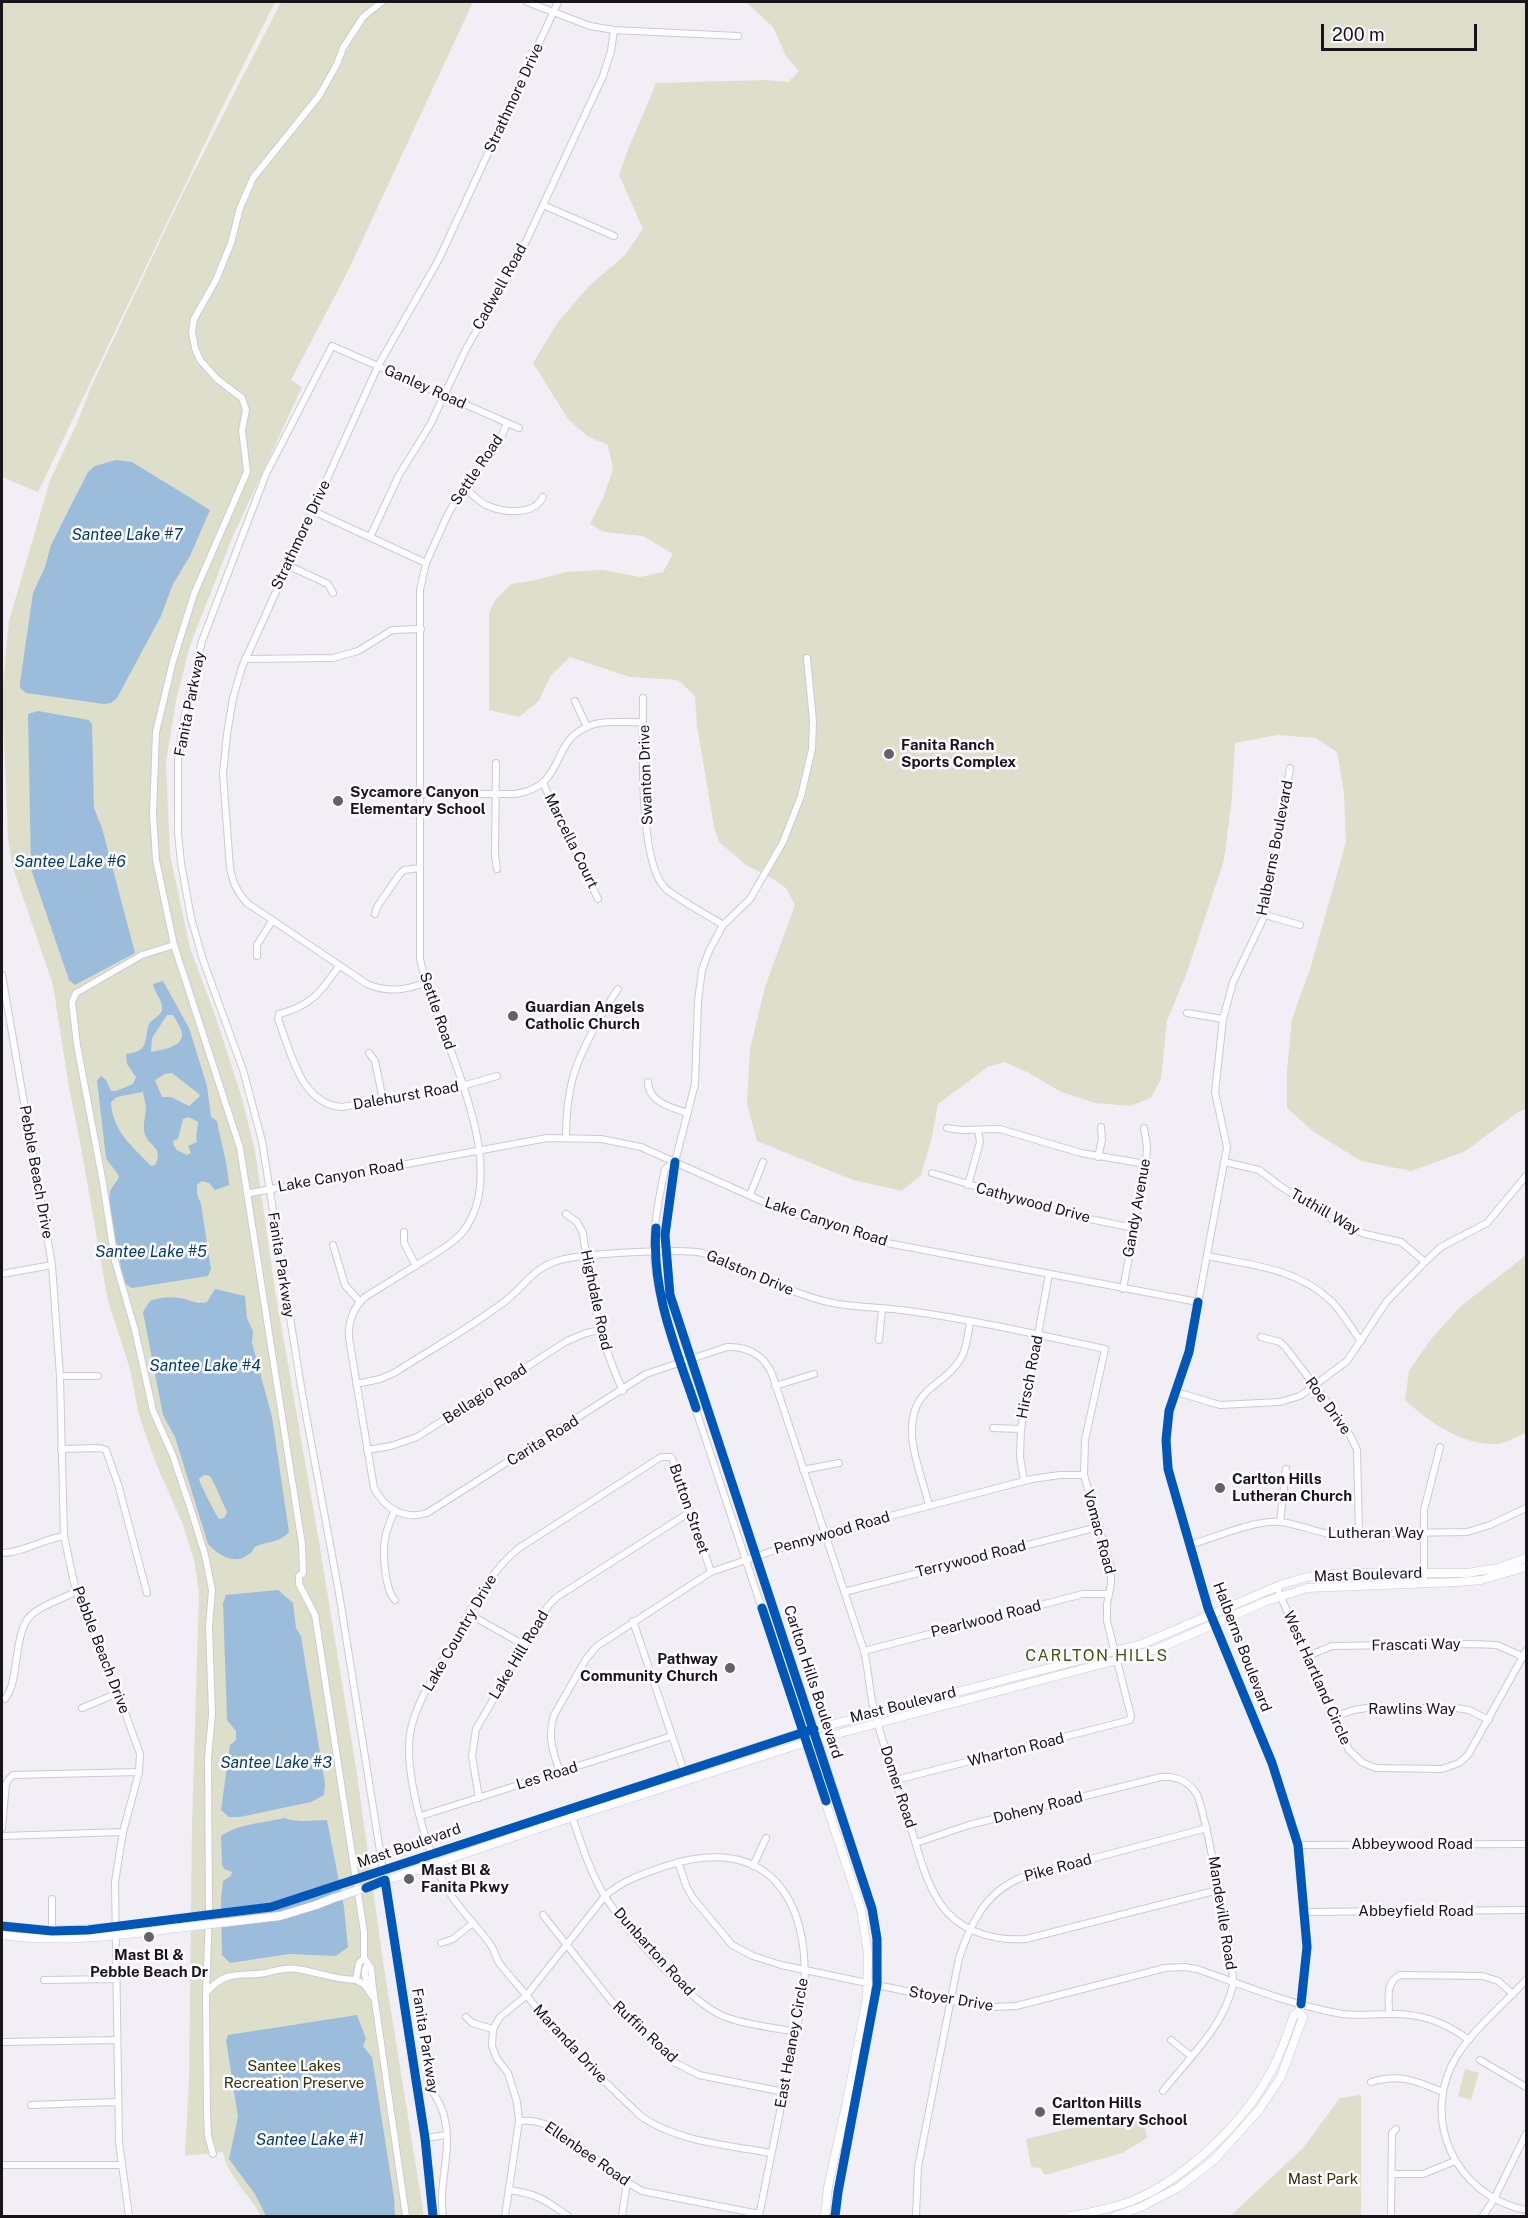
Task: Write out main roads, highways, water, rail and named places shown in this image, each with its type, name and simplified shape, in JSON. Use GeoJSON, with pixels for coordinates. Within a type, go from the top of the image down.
{"type":"FeatureCollection","features":[{"type":"Feature","properties":{"kind":"main road","name":"Mast Boulevard"},"geometry":{"type":"LineString","coordinates":[[2,1935],[27,1939],[72,1940],[115,1936],[271,1907],[803,1732],[1155,1639],[1276,1586],[1324,1575],[1467,1573],[1498,1568],[1527,1558]]}},
{"type":"Feature","properties":{"kind":"main road","name":"Mast Boulevard"},"geometry":{"type":"LineString","coordinates":[[2,1926],[52,1931],[280,1916],[572,1817],[806,1742],[1155,1650],[1281,1595],[1307,1588],[1329,1586],[1481,1580],[1527,1567]]}},
{"type":"Feature","properties":{"kind":"main road","name":"Halberns Boulevard"},"geometry":{"type":"LineString","coordinates":[[1115,2217],[1179,2187],[1214,2160],[1259,2110],[1281,2077],[1303,2017],[1300,2008],[1307,1955],[1298,1845],[1272,1763],[1211,1615]]}},
{"type":"Feature","properties":{"kind":"main road","name":"Carlton Hills Boulevard"},"geometry":{"type":"LineString","coordinates":[[814,1729],[872,1909],[877,1939],[877,1985],[835,2217]]}},
{"type":"Feature","properties":{"kind":"main road","name":"Carlton Hills Boulevard"},"geometry":{"type":"LineString","coordinates":[[803,1732],[861,1909],[868,1954],[867,1998],[848,2101],[828,2187],[825,2217]]}},
{"type":"Feature","properties":{"kind":"main road"},"geometry":{"type":"LineString","coordinates":[[1071,2217],[1120,2205],[1151,2192],[1190,2166],[1212,2147],[1264,2084],[1281,2052],[1294,2015],[1300,2008]]}},
{"type":"Feature","properties":{"kind":"water","name":"Santee Lake #7"},"geometry":{"type":"Polygon","coordinates":[[[116,460],[132,462],[210,510],[190,556],[173,584],[161,616],[117,698],[111,703],[104,704],[26,693],[20,688],[20,683],[33,593],[45,567],[51,545],[88,472],[95,466],[116,460]]]}},
{"type":"Feature","properties":{"kind":"water","name":"Santee Lake #6"},"geometry":{"type":"Polygon","coordinates":[[[38,711],[89,720],[92,724],[94,808],[102,828],[135,953],[75,985],[69,980],[31,869],[28,714],[38,711]]]}},
{"type":"Feature","properties":{"kind":"water","name":"Santee Lake #5"},"geometry":{"type":"Polygon","coordinates":[[[163,981],[189,1028],[207,1086],[211,1117],[217,1121],[229,1185],[215,1190],[209,1183],[202,1181],[197,1185],[211,1269],[208,1276],[132,1288],[122,1278],[111,1216],[110,1193],[119,1177],[106,1158],[97,1081],[101,1076],[106,1080],[111,1091],[133,1084],[136,1077],[127,1064],[126,1054],[143,1047],[149,1024],[162,1009],[153,984],[163,981]],[[167,1015],[152,1038],[151,1052],[179,1042],[182,1033],[173,1015],[167,1015]],[[172,1073],[155,1080],[162,1097],[171,1097],[189,1106],[200,1096],[172,1073]],[[143,1092],[117,1097],[111,1102],[119,1130],[151,1166],[155,1165],[158,1159],[157,1150],[144,1131],[146,1107],[143,1092]],[[189,1117],[183,1119],[178,1139],[174,1140],[173,1144],[177,1150],[187,1155],[191,1153],[188,1146],[197,1142],[198,1122],[189,1117]]]}},
{"type":"Feature","properties":{"kind":"water","name":"Santee Lake #4"},"geometry":{"type":"Polygon","coordinates":[[[215,1289],[245,1296],[247,1318],[253,1331],[252,1343],[272,1417],[289,1532],[277,1540],[255,1547],[250,1553],[238,1559],[227,1558],[208,1544],[175,1437],[163,1415],[143,1312],[150,1301],[164,1298],[207,1302],[215,1289]],[[204,1475],[199,1479],[219,1519],[224,1518],[227,1512],[210,1476],[204,1475]]]}},
{"type":"Feature","properties":{"kind":"water","name":"Santee Lake #3"},"geometry":{"type":"Polygon","coordinates":[[[278,1590],[293,1603],[296,1628],[301,1636],[325,1784],[324,1795],[311,1802],[240,1817],[229,1817],[221,1810],[230,1745],[236,1740],[236,1731],[227,1720],[223,1603],[226,1595],[278,1590]]]}},
{"type":"Feature","properties":{"kind":"water"},"geometry":{"type":"Polygon","coordinates":[[[284,1818],[300,1821],[327,1820],[344,1907],[348,1947],[336,1956],[289,1954],[230,1963],[222,1955],[221,1899],[223,1881],[231,1876],[232,1872],[224,1869],[222,1865],[221,1836],[243,1826],[284,1818]]]}},
{"type":"Feature","properties":{"kind":"water","name":"Santee Lake #1"},"geometry":{"type":"Polygon","coordinates":[[[357,2015],[366,2039],[363,2046],[372,2057],[395,2216],[266,2216],[255,2194],[229,2159],[238,2117],[226,2040],[228,2035],[357,2015]]]}},
{"type":"Feature","properties":{"kind":"place","name":"Fanita Ranch Sports Complex"},"geometry":{"type":"Point","coordinates":[889,754]}},
{"type":"Feature","properties":{"kind":"place","name":"Sycamore Canyon Elementary School"},"geometry":{"type":"Point","coordinates":[338,801]}},
{"type":"Feature","properties":{"kind":"place","name":"Guardian Angels Catholic Church"},"geometry":{"type":"Point","coordinates":[513,1016]}},
{"type":"Feature","properties":{"kind":"place","name":"Carlton Hills Lutheran Church"},"geometry":{"type":"Point","coordinates":[1220,1488]}},
{"type":"Feature","properties":{"kind":"place","name":"Pathway Community Church"},"geometry":{"type":"Point","coordinates":[730,1668]}},
{"type":"Feature","properties":{"kind":"place","name":"Mast Bl & Fanita Pkwy"},"geometry":{"type":"Point","coordinates":[409,1879]}},
{"type":"Feature","properties":{"kind":"place","name":"Mast Bl & Pebble Beach Dr"},"geometry":{"type":"Point","coordinates":[149,1937]}},
{"type":"Feature","properties":{"kind":"place","name":"Carlton Hills Elementary School"},"geometry":{"type":"Point","coordinates":[1040,2112]}},
{"type":"Feature","properties":{"kind":"district","name":"CARLTON HILLS"},"geometry":{"type":"Point","coordinates":[1097,1656]}},
{"type":"Feature","properties":{"kind":"park label","name":"Santee Lakes Recreation Preserve"},"geometry":{"type":"Point","coordinates":[294,2074]}},
{"type":"Feature","properties":{"kind":"park label","name":"Mast Park"},"geometry":{"type":"Point","coordinates":[1323,2179]}}]}
